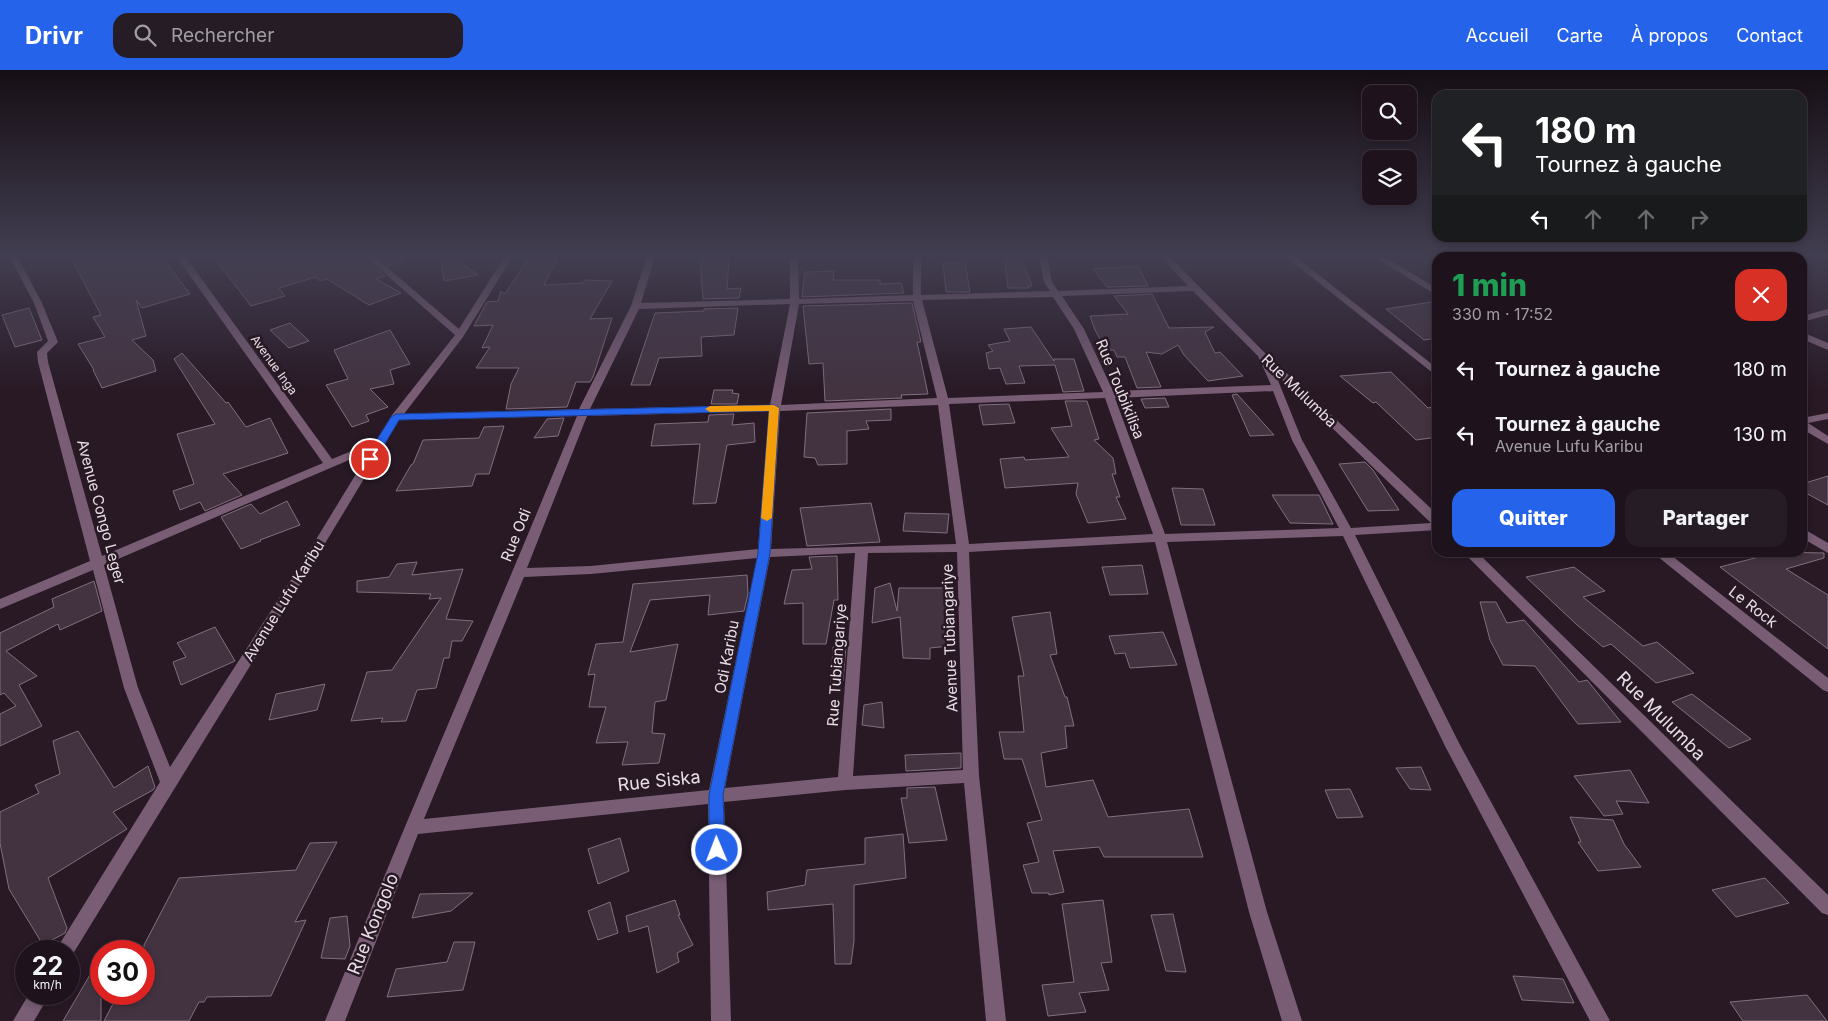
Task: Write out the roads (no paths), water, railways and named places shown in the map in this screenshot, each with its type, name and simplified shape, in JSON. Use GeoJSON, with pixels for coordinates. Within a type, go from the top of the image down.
{"type":"FeatureCollection","features":[{"type":"Feature","properties":{"kind":"street","name":"Avenue Congo Leger"},"geometry":{"type":"LineString","coordinates":[[37,300],[53,342],[42,352],[43,362],[131,688],[168,783]]}},
{"type":"Feature","properties":{"kind":"street","name":"Avenue Inga"},"geometry":{"type":"LineString","coordinates":[[212,300],[330,464]]}},
{"type":"Feature","properties":{"kind":"street"},"geometry":{"type":"LineString","coordinates":[[420,300],[460,335]]}},
{"type":"Feature","properties":{"kind":"street","name":"Avenue Lufu Karibu"},"geometry":{"type":"LineString","coordinates":[[72,940],[168,783],[303,572],[396,417],[460,335],[481,300]]}},
{"type":"Feature","properties":{"kind":"street","name":"Rue Odi"},"geometry":{"type":"LineString","coordinates":[[412,827],[519,573],[583,413],[638,300]]}},
{"type":"Feature","properties":{"kind":"street"},"geometry":{"type":"LineString","coordinates":[[636,306],[814,300]]}},
{"type":"Feature","properties":{"kind":"street","name":"Avenue Tubiangariye"},"geometry":{"type":"LineString","coordinates":[[918,300],[942,400],[963,548],[971,776],[996,1021]]}},
{"type":"Feature","properties":{"kind":"street","name":"Rue Toubikilisa"},"geometry":{"type":"LineString","coordinates":[[1059,300],[1078,329],[1110,396],[1160,538],[1258,912],[1292,1021]]}},
{"type":"Feature","properties":{"kind":"street","name":"Rue Mulumba"},"geometry":{"type":"LineString","coordinates":[[1207,300],[1262,355],[1432,516]]}},
{"type":"Feature","properties":{"kind":"street"},"geometry":{"type":"LineString","coordinates":[[1345,300],[1432,369]]}},
{"type":"Feature","properties":{"kind":"street","name":"Odi Karibu"},"geometry":{"type":"LineString","coordinates":[[721,1021],[716,795],[764,553],[774,408],[795,301]]}},
{"type":"Feature","properties":{"kind":"street"},"geometry":{"type":"LineString","coordinates":[[1807,318],[1828,312]]}},
{"type":"Feature","properties":{"kind":"street"},"geometry":{"type":"LineString","coordinates":[[1807,337],[1828,347]]}},
{"type":"Feature","properties":{"kind":"street"},"geometry":{"type":"LineString","coordinates":[[1262,355],[1277,388],[1296,440],[1347,532],[1453,746],[1600,1021]]}},
{"type":"Feature","properties":{"kind":"street"},"geometry":{"type":"LineString","coordinates":[[396,417],[774,408],[1277,388]]}},
{"type":"Feature","properties":{"kind":"street"},"geometry":{"type":"LineString","coordinates":[[1807,422],[1828,416]]}},
{"type":"Feature","properties":{"kind":"street"},"geometry":{"type":"LineString","coordinates":[[1807,426],[1828,441]]}},
{"type":"Feature","properties":{"kind":"street"},"geometry":{"type":"LineString","coordinates":[[0,604],[97,561],[380,443]]}},
{"type":"Feature","properties":{"kind":"street"},"geometry":{"type":"LineString","coordinates":[[519,573],[591,570],[764,553],[862,549],[963,548],[1160,538],[1347,532],[1432,526]]}},
{"type":"Feature","properties":{"kind":"street"},"geometry":{"type":"LineString","coordinates":[[1807,535],[1828,549]]}},
{"type":"Feature","properties":{"kind":"street","name":"Rue Tubiangariye"},"geometry":{"type":"LineString","coordinates":[[845,784],[862,549]]}},
{"type":"Feature","properties":{"kind":"street","name":"Rue Mulumba"},"geometry":{"type":"LineString","coordinates":[[1474,557],[1828,906]]}},
{"type":"Feature","properties":{"kind":"street","name":"Le Rock"},"geometry":{"type":"LineString","coordinates":[[1664,557],[1828,686]]}},
{"type":"Feature","properties":{"kind":"street","name":"Rue Siska"},"geometry":{"type":"LineString","coordinates":[[412,827],[716,795],[971,776]]}},
{"type":"Feature","properties":{"kind":"street","name":"Rue Kongolo"},"geometry":{"type":"LineString","coordinates":[[334,1021],[412,827]]}},
{"type":"Feature","properties":{"kind":"street"},"geometry":{"type":"LineString","coordinates":[[23,1021],[33,1005]]}}]}
